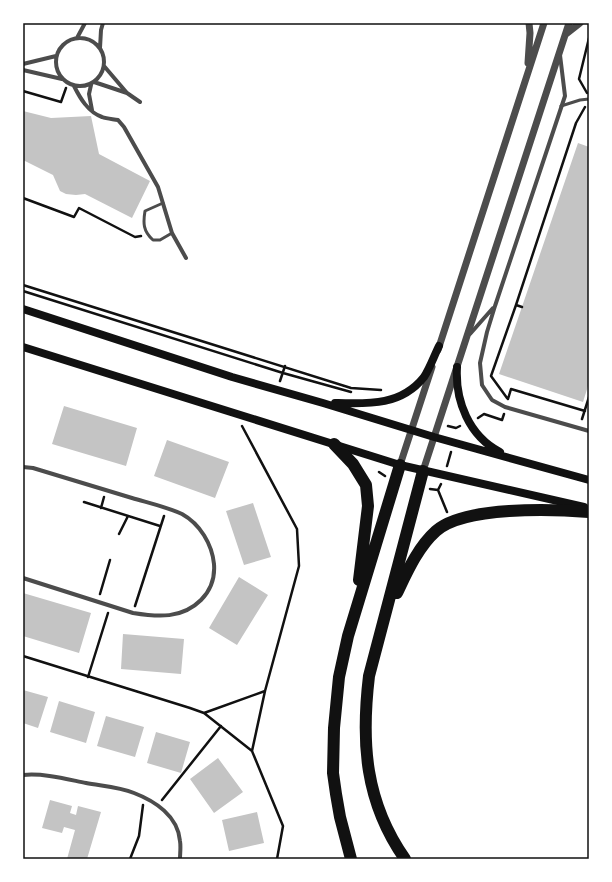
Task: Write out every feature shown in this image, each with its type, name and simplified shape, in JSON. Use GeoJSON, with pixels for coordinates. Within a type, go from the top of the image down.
{"type":"FeatureCollection","features":[{"type":"Feature","properties":{"kind":"highway"},"geometry":{"type":"LineString","coordinates":[[334,444],[348,458],[366,485],[368,506],[356,611]]}},
{"type":"Feature","properties":{"kind":"highway"},"geometry":{"type":"LineString","coordinates":[[351,859],[336,794],[333,733],[341,664],[395,464]]}},
{"type":"Feature","properties":{"kind":"highway"},"geometry":{"type":"LineString","coordinates":[[405,859],[394,843],[384,822],[375,796],[366,754],[365,732],[369,676],[423,471]]}},
{"type":"Feature","properties":{"kind":"highway"},"geometry":{"type":"LineString","coordinates":[[384,622],[418,553],[436,531],[452,522],[478,515],[506,512],[566,510],[589,512]]}},
{"type":"Feature","properties":{"kind":"highway"},"geometry":{"type":"LineString","coordinates":[[344,830],[355,859]]}},
{"type":"Feature","properties":{"kind":"main road"},"geometry":{"type":"LineString","coordinates":[[23,309],[232,377],[412,429],[434,437],[589,480]]}},
{"type":"Feature","properties":{"kind":"main road"},"geometry":{"type":"LineString","coordinates":[[324,403],[364,404],[394,399],[412,388],[424,376],[439,346]]}},
{"type":"Feature","properties":{"kind":"main road"},"geometry":{"type":"LineString","coordinates":[[23,347],[395,464],[589,508]]}},
{"type":"Feature","properties":{"kind":"main road"},"geometry":{"type":"LineString","coordinates":[[457,367],[461,404],[473,429],[481,438],[495,449],[514,458]]}},
{"type":"Feature","properties":{"kind":"street"},"geometry":{"type":"LineString","coordinates":[[77,38],[85,23]]}},
{"type":"Feature","properties":{"kind":"street"},"geometry":{"type":"LineString","coordinates":[[100,48],[90,40],[77,38],[64,44],[56,56],[58,72],[62,79],[74,86],[85,86],[93,83],[99,78],[104,66],[104,60],[100,48],[103,23]]}},
{"type":"Feature","properties":{"kind":"street"},"geometry":{"type":"LineString","coordinates":[[527,76],[530,33],[529,23]]}},
{"type":"Feature","properties":{"kind":"street"},"geometry":{"type":"LineString","coordinates":[[395,464],[412,429],[544,23]]}},
{"type":"Feature","properties":{"kind":"street"},"geometry":{"type":"LineString","coordinates":[[423,471],[569,23]]}},
{"type":"Feature","properties":{"kind":"street"},"geometry":{"type":"LineString","coordinates":[[565,34],[580,23]]}},
{"type":"Feature","properties":{"kind":"street"},"geometry":{"type":"LineString","coordinates":[[560,52],[565,96],[486,332],[480,363],[482,385],[492,400],[505,407],[589,431]]}},
{"type":"Feature","properties":{"kind":"street"},"geometry":{"type":"LineString","coordinates":[[23,64],[56,56]]}},
{"type":"Feature","properties":{"kind":"street"},"geometry":{"type":"LineString","coordinates":[[104,66],[127,93],[140,102]]}},
{"type":"Feature","properties":{"kind":"street"},"geometry":{"type":"LineString","coordinates":[[23,70],[62,79]]}},
{"type":"Feature","properties":{"kind":"street"},"geometry":{"type":"LineString","coordinates":[[93,83],[127,93]]}},
{"type":"Feature","properties":{"kind":"street"},"geometry":{"type":"LineString","coordinates":[[93,83],[89,94],[93,112]]}},
{"type":"Feature","properties":{"kind":"street"},"geometry":{"type":"LineString","coordinates":[[74,86],[81,100],[93,112],[102,117],[118,120],[124,127],[152,177],[163,203],[172,233],[186,258]]}},
{"type":"Feature","properties":{"kind":"street"},"geometry":{"type":"LineString","coordinates":[[467,337],[495,306]]}},
{"type":"Feature","properties":{"kind":"street"},"geometry":{"type":"LineString","coordinates":[[23,467],[33,468],[183,515],[203,532],[210,546],[214,560],[215,572],[212,584],[205,596],[195,605],[182,612],[166,616],[150,616],[133,613],[23,578]]}},
{"type":"Feature","properties":{"kind":"street"},"geometry":{"type":"LineString","coordinates":[[23,775],[33,774],[51,776],[133,792],[144,797],[164,810],[177,828],[180,841],[180,859]]}},
{"type":"Feature","properties":{"kind":"lane"},"geometry":{"type":"LineString","coordinates":[[562,106],[589,98]]}},
{"type":"Feature","properties":{"kind":"lane"},"geometry":{"type":"LineString","coordinates":[[163,203],[145,211],[143,221],[146,234],[152,240],[160,240],[172,233]]}},
{"type":"Feature","properties":{"kind":"path"},"geometry":{"type":"LineString","coordinates":[[589,38],[579,79],[589,98]]}},
{"type":"Feature","properties":{"kind":"path"},"geometry":{"type":"LineString","coordinates":[[23,91],[61,102],[67,83]]}},
{"type":"Feature","properties":{"kind":"path"},"geometry":{"type":"LineString","coordinates":[[585,410],[511,389],[508,399],[491,376],[576,123],[586,106]]}},
{"type":"Feature","properties":{"kind":"path"},"geometry":{"type":"LineString","coordinates":[[23,198],[74,217],[79,208],[135,237],[146,234]]}},
{"type":"Feature","properties":{"kind":"path"},"geometry":{"type":"LineString","coordinates":[[23,285],[285,366],[351,388],[388,391],[352,392],[283,373],[23,291]]}},
{"type":"Feature","properties":{"kind":"path"},"geometry":{"type":"LineString","coordinates":[[516,305],[522,307]]}},
{"type":"Feature","properties":{"kind":"path"},"geometry":{"type":"LineString","coordinates":[[278,390],[285,366]]}},
{"type":"Feature","properties":{"kind":"path"},"geometry":{"type":"LineString","coordinates":[[582,419],[589,397]]}},
{"type":"Feature","properties":{"kind":"path"},"geometry":{"type":"LineString","coordinates":[[235,413],[297,529],[299,566],[265,690],[252,751]]}},
{"type":"Feature","properties":{"kind":"path"},"geometry":{"type":"LineString","coordinates":[[574,417],[589,421]]}},
{"type":"Feature","properties":{"kind":"path"},"geometry":{"type":"LineString","coordinates":[[361,476],[379,472],[395,464]]}},
{"type":"Feature","properties":{"kind":"path"},"geometry":{"type":"LineString","coordinates":[[438,490],[452,522]]}},
{"type":"Feature","properties":{"kind":"path"},"geometry":{"type":"LineString","coordinates":[[84,502],[160,526]]}},
{"type":"Feature","properties":{"kind":"path"},"geometry":{"type":"LineString","coordinates":[[133,613],[166,509]]}},
{"type":"Feature","properties":{"kind":"path"},"geometry":{"type":"LineString","coordinates":[[119,534],[128,516]]}},
{"type":"Feature","properties":{"kind":"path"},"geometry":{"type":"LineString","coordinates":[[98,602],[110,560]]}},
{"type":"Feature","properties":{"kind":"path"},"geometry":{"type":"LineString","coordinates":[[88,677],[110,605]]}},
{"type":"Feature","properties":{"kind":"path"},"geometry":{"type":"LineString","coordinates":[[23,656],[204,713],[252,751],[283,826],[277,859]]}},
{"type":"Feature","properties":{"kind":"path"},"geometry":{"type":"LineString","coordinates":[[204,713],[265,690]]}},
{"type":"Feature","properties":{"kind":"path"},"geometry":{"type":"LineString","coordinates":[[158,805],[220,726]]}},
{"type":"Feature","properties":{"kind":"path"},"geometry":{"type":"LineString","coordinates":[[130,859],[139,836],[144,797]]}},
{"type":"Feature","properties":{"kind":"building"},"geometry":{"type":"Polygon","coordinates":[[[23,111],[51,118],[91,116],[99,154],[150,181],[132,218],[85,194],[66,194],[60,191],[53,175],[23,160],[23,111]]]}},
{"type":"Feature","properties":{"kind":"building"},"geometry":{"type":"Polygon","coordinates":[[[578,143],[589,147],[589,383],[583,402],[499,374],[578,143]]]}},
{"type":"Feature","properties":{"kind":"building"},"geometry":{"type":"Polygon","coordinates":[[[64,406],[137,428],[126,466],[52,444],[64,406]]]}},
{"type":"Feature","properties":{"kind":"building"},"geometry":{"type":"Polygon","coordinates":[[[167,440],[229,462],[215,498],[154,476],[167,440]]]}},
{"type":"Feature","properties":{"kind":"building"},"geometry":{"type":"Polygon","coordinates":[[[253,503],[271,557],[244,565],[226,511],[253,503]]]}},
{"type":"Feature","properties":{"kind":"building"},"geometry":{"type":"Polygon","coordinates":[[[239,577],[268,595],[237,645],[209,628],[239,577]]]}},
{"type":"Feature","properties":{"kind":"building"},"geometry":{"type":"Polygon","coordinates":[[[23,593],[91,613],[79,653],[23,636],[23,593]]]}},
{"type":"Feature","properties":{"kind":"building"},"geometry":{"type":"Polygon","coordinates":[[[123,634],[184,639],[181,674],[121,669],[123,634]]]}},
{"type":"Feature","properties":{"kind":"building"},"geometry":{"type":"Polygon","coordinates":[[[23,690],[48,697],[38,728],[23,723],[23,690]]]}},
{"type":"Feature","properties":{"kind":"building"},"geometry":{"type":"Polygon","coordinates":[[[59,701],[95,712],[86,743],[50,732],[59,701]]]}},
{"type":"Feature","properties":{"kind":"building"},"geometry":{"type":"Polygon","coordinates":[[[106,716],[144,727],[135,757],[97,746],[106,716]]]}},
{"type":"Feature","properties":{"kind":"building"},"geometry":{"type":"Polygon","coordinates":[[[156,732],[190,742],[181,773],[147,763],[156,732]]]}},
{"type":"Feature","properties":{"kind":"building"},"geometry":{"type":"Polygon","coordinates":[[[218,758],[243,792],[214,813],[190,779],[218,758]]]}},
{"type":"Feature","properties":{"kind":"building"},"geometry":{"type":"Polygon","coordinates":[[[50,800],[72,806],[70,813],[76,815],[78,806],[101,812],[87,859],[67,859],[75,830],[64,827],[62,833],[42,828],[50,800]]]}},
{"type":"Feature","properties":{"kind":"building"},"geometry":{"type":"Polygon","coordinates":[[[257,812],[264,843],[229,851],[222,820],[257,812]]]}}]}
